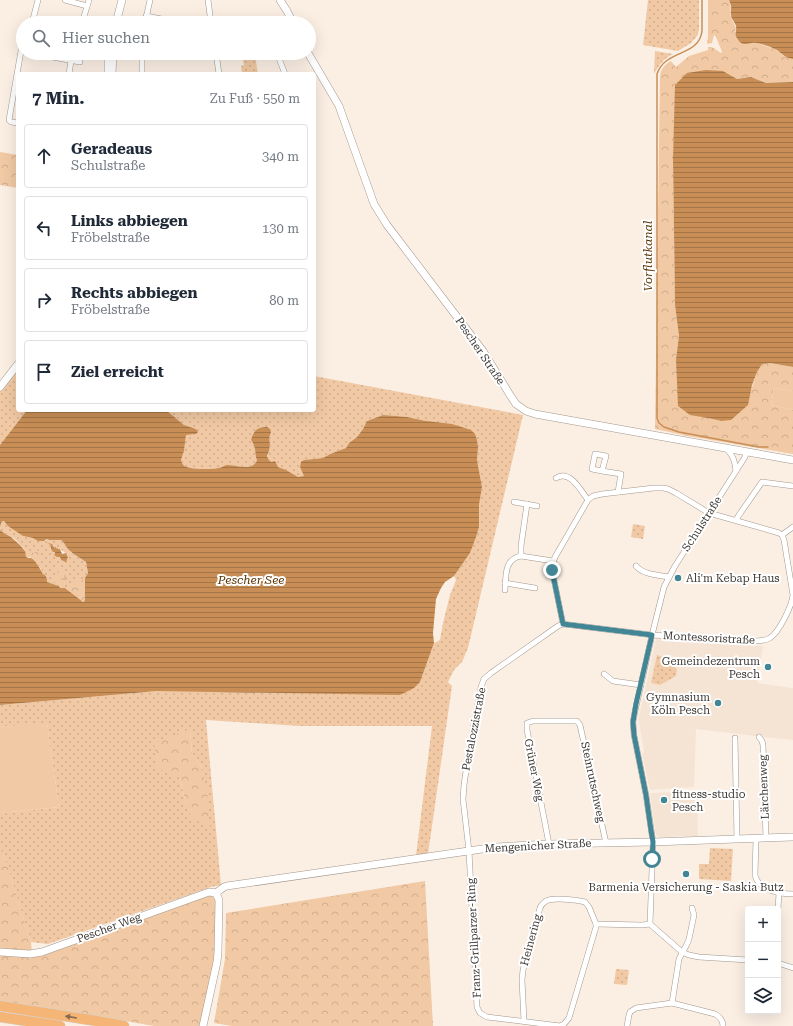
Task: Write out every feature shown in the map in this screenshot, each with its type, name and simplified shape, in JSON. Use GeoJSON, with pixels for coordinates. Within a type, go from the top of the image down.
{"type":"FeatureCollection","features":[{"type":"Feature","properties":{"kind":"highway"},"geometry":{"type":"LineString","coordinates":[[0,1006],[124,1026]]}},
{"type":"Feature","properties":{"kind":"highway"},"geometry":{"type":"LineString","coordinates":[[0,1017],[60,1026]]}},
{"type":"Feature","properties":{"kind":"street"},"geometry":{"type":"LineString","coordinates":[[34,16],[38,0]]}},
{"type":"Feature","properties":{"kind":"street"},"geometry":{"type":"LineString","coordinates":[[65,0],[87,6]]}},
{"type":"Feature","properties":{"kind":"street"},"geometry":{"type":"LineString","coordinates":[[84,16],[89,0]]}},
{"type":"Feature","properties":{"kind":"street"},"geometry":{"type":"LineString","coordinates":[[118,16],[122,0]]}},
{"type":"Feature","properties":{"kind":"street"},"geometry":{"type":"LineString","coordinates":[[146,16],[150,0]]}},
{"type":"Feature","properties":{"kind":"street"},"geometry":{"type":"LineString","coordinates":[[208,0],[210,16]]}},
{"type":"Feature","properties":{"kind":"street"},"geometry":{"type":"LineString","coordinates":[[280,0],[290,16]]}},
{"type":"Feature","properties":{"kind":"street"},"geometry":{"type":"LineString","coordinates":[[19,72],[20,60]]}},
{"type":"Feature","properties":{"kind":"street"},"geometry":{"type":"LineString","coordinates":[[67,60],[80,62]]}},
{"type":"Feature","properties":{"kind":"street"},"geometry":{"type":"LineString","coordinates":[[107,60],[107,72]]}},
{"type":"Feature","properties":{"kind":"street"},"geometry":{"type":"LineString","coordinates":[[112,60],[112,72]]}},
{"type":"Feature","properties":{"kind":"street"},"geometry":{"type":"LineString","coordinates":[[142,60],[142,72]]}},
{"type":"Feature","properties":{"kind":"street"},"geometry":{"type":"LineString","coordinates":[[217,60],[219,72]]}},
{"type":"Feature","properties":{"kind":"street"},"geometry":{"type":"LineString","coordinates":[[280,60],[284,72]]}},
{"type":"Feature","properties":{"kind":"street","name":"Pescher Straße"},"geometry":{"type":"LineString","coordinates":[[312,60],[339,106],[374,204],[387,225],[483,351],[516,404],[535,414],[793,460]]}},
{"type":"Feature","properties":{"kind":"street"},"geometry":{"type":"LineString","coordinates":[[69,72],[72,61]]}},
{"type":"Feature","properties":{"kind":"street"},"geometry":{"type":"LineString","coordinates":[[16,96],[9,120],[16,123]]}},
{"type":"Feature","properties":{"kind":"street"},"geometry":{"type":"LineString","coordinates":[[0,386],[16,366]]}},
{"type":"Feature","properties":{"kind":"street"},"geometry":{"type":"LineString","coordinates":[[726,448],[732,454],[736,464],[736,471]]}},
{"type":"Feature","properties":{"kind":"street","name":"Schulstraße"},"geometry":{"type":"LineString","coordinates":[[653,842],[633,726],[652,635],[664,587],[669,577],[745,457],[746,452]]}},
{"type":"Feature","properties":{"kind":"street"},"geometry":{"type":"LineString","coordinates":[[602,471],[621,474],[618,492]]}},
{"type":"Feature","properties":{"kind":"street"},"geometry":{"type":"LineString","coordinates":[[556,478],[565,476],[570,478],[588,500]]}},
{"type":"Feature","properties":{"kind":"street"},"geometry":{"type":"LineString","coordinates":[[736,520],[762,482],[793,486]]}},
{"type":"Feature","properties":{"kind":"street"},"geometry":{"type":"LineString","coordinates":[[563,624],[552,570],[553,561],[588,500],[593,496],[654,488],[668,489],[676,492],[709,513],[779,533],[782,536],[793,527]]}},
{"type":"Feature","properties":{"kind":"street"},"geometry":{"type":"LineString","coordinates":[[514,502],[537,506]]}},
{"type":"Feature","properties":{"kind":"street"},"geometry":{"type":"LineString","coordinates":[[521,556],[527,504]]}},
{"type":"Feature","properties":{"kind":"street","name":"Montessoristraße"},"geometry":{"type":"LineString","coordinates":[[563,624],[652,635],[754,641],[771,638],[789,611],[793,595],[784,540],[782,536]]}},
{"type":"Feature","properties":{"kind":"street"},"geometry":{"type":"LineString","coordinates":[[505,590],[507,566],[517,556],[553,561]]}},
{"type":"Feature","properties":{"kind":"street"},"geometry":{"type":"LineString","coordinates":[[636,566],[641,571],[669,577]]}},
{"type":"Feature","properties":{"kind":"street"},"geometry":{"type":"LineString","coordinates":[[505,584],[535,588]]}},
{"type":"Feature","properties":{"kind":"street","name":"Pestalozzistraße"},"geometry":{"type":"LineString","coordinates":[[469,851],[463,799],[464,785],[481,686],[484,679],[491,672],[563,624]]}},
{"type":"Feature","properties":{"kind":"street"},"geometry":{"type":"LineString","coordinates":[[604,674],[613,680],[641,685]]}},
{"type":"Feature","properties":{"kind":"street","name":"Grüner Weg"},"geometry":{"type":"LineString","coordinates":[[549,844],[526,726],[527,723],[533,721],[577,721],[579,723]]}},
{"type":"Feature","properties":{"kind":"street","name":"Steinrutschweg"},"geometry":{"type":"LineString","coordinates":[[579,723],[606,843]]}},
{"type":"Feature","properties":{"kind":"street","name":"Lärchenweg"},"geometry":{"type":"LineString","coordinates":[[759,737],[763,745],[766,838]]}},
{"type":"Feature","properties":{"kind":"street"},"geometry":{"type":"LineString","coordinates":[[735,738],[737,839]]}},
{"type":"Feature","properties":{"kind":"street","name":"Mengenicher Straße"},"geometry":{"type":"LineString","coordinates":[[216,893],[227,886],[512,845],[793,837]]}},
{"type":"Feature","properties":{"kind":"street"},"geometry":{"type":"LineString","coordinates":[[756,838],[755,875],[758,883],[779,893],[793,894]]}},
{"type":"Feature","properties":{"kind":"street"},"geometry":{"type":"LineString","coordinates":[[650,924],[653,842]]}},
{"type":"Feature","properties":{"kind":"street","name":"Franz-Grillparzer-Ring"},"geometry":{"type":"LineString","coordinates":[[469,851],[478,1010],[482,1015],[490,1017],[524,1021]]}},
{"type":"Feature","properties":{"kind":"street","name":"Pescher Weg"},"geometry":{"type":"LineString","coordinates":[[0,952],[30,954],[42,952],[209,892],[216,893]]}},
{"type":"Feature","properties":{"kind":"street"},"geometry":{"type":"LineString","coordinates":[[204,1026],[218,952],[219,900],[216,893]]}},
{"type":"Feature","properties":{"kind":"street"},"geometry":{"type":"LineString","coordinates":[[778,906],[779,893]]}},
{"type":"Feature","properties":{"kind":"street","name":"Heinering"},"geometry":{"type":"LineString","coordinates":[[524,1021],[523,970],[542,905],[547,900],[555,899],[584,902],[589,907],[596,924]]}},
{"type":"Feature","properties":{"kind":"street"},"geometry":{"type":"LineString","coordinates":[[672,1003],[679,959],[689,939],[694,915],[692,908]]}},
{"type":"Feature","properties":{"kind":"street"},"geometry":{"type":"LineString","coordinates":[[524,1021],[560,1026],[567,1022],[596,924],[650,924],[682,952],[689,955],[745,960]]}},
{"type":"Feature","properties":{"kind":"street"},"geometry":{"type":"LineString","coordinates":[[781,964],[793,968]]}},
{"type":"Feature","properties":{"kind":"street"},"geometry":{"type":"LineString","coordinates":[[627,1026],[630,1012],[636,1008],[672,1003],[715,1014],[723,1021],[723,1026]]}},
{"type":"Feature","properties":{"kind":"shaded area","name":"Gymnasium Köln Pesch"},"geometry":{"type":"Polygon","coordinates":[[[656,639],[763,646],[757,683],[793,688],[793,740],[696,729],[694,787],[650,790],[642,754],[644,752],[639,717],[656,639]]]}},
{"type":"Feature","properties":{"kind":"shaded area"},"geometry":{"type":"Polygon","coordinates":[[[697,791],[698,836],[659,837],[656,835],[650,793],[697,791]]]}},
{"type":"Feature","properties":{"kind":"green space"},"geometry":{"type":"Polygon","coordinates":[[[648,0],[699,0],[699,30],[697,36],[691,43],[678,51],[643,45],[648,0]]]}},
{"type":"Feature","properties":{"kind":"green space"},"geometry":{"type":"Polygon","coordinates":[[[708,0],[729,0],[731,6],[730,14],[736,28],[735,32],[752,42],[775,49],[784,56],[793,59],[793,82],[766,83],[751,77],[737,79],[723,71],[673,159],[675,305],[679,336],[676,359],[708,418],[721,421],[750,393],[757,372],[762,363],[793,367],[793,391],[774,388],[771,405],[793,410],[793,454],[655,429],[660,76],[663,67],[671,61],[676,67],[689,56],[708,50],[708,47],[712,47],[721,53],[722,52],[714,35],[712,43],[707,44],[708,0]]]}},
{"type":"Feature","properties":{"kind":"green space"},"geometry":{"type":"Polygon","coordinates":[[[655,51],[673,54],[662,62],[654,74],[655,51]]]}},
{"type":"Feature","properties":{"kind":"green space"},"geometry":{"type":"Polygon","coordinates":[[[243,60],[256,60],[258,72],[242,72],[241,66],[244,65],[243,60]]]}},
{"type":"Feature","properties":{"kind":"green space"},"geometry":{"type":"Polygon","coordinates":[[[0,152],[16,155],[16,188],[0,185],[0,152]]]}},
{"type":"Feature","properties":{"kind":"green space"},"geometry":{"type":"Polygon","coordinates":[[[16,370],[16,412],[25,412],[0,445],[0,390],[16,370]]]}},
{"type":"Feature","properties":{"kind":"green space"},"geometry":{"type":"Polygon","coordinates":[[[316,376],[523,415],[468,648],[462,662],[454,670],[448,682],[452,686],[428,854],[416,856],[432,726],[300,726],[206,720],[221,885],[211,887],[48,944],[31,942],[2,849],[0,849],[0,813],[59,807],[47,724],[0,727],[0,705],[157,691],[420,682],[434,643],[440,640],[450,595],[456,580],[454,576],[470,553],[479,527],[479,505],[482,487],[477,460],[478,448],[426,421],[407,417],[383,415],[367,421],[357,437],[349,443],[346,448],[323,458],[304,460],[300,467],[305,477],[295,476],[270,462],[268,455],[270,446],[270,429],[251,440],[257,460],[255,464],[251,466],[243,467],[226,465],[215,469],[189,468],[182,463],[181,460],[186,435],[196,434],[196,429],[184,425],[168,412],[316,412],[316,376]],[[190,729],[180,778],[186,804],[202,768],[192,753],[190,729]]]}},
{"type":"Feature","properties":{"kind":"green space"},"geometry":{"type":"Polygon","coordinates":[[[774,388],[793,391],[793,410],[771,405],[774,388]]]}},
{"type":"Feature","properties":{"kind":"green space"},"geometry":{"type":"Polygon","coordinates":[[[3,520],[23,536],[46,541],[47,539],[61,540],[70,551],[86,563],[88,573],[85,578],[85,599],[65,588],[60,588],[59,586],[47,582],[47,577],[43,574],[41,569],[16,540],[0,530],[3,520]],[[54,548],[57,557],[60,557],[61,560],[65,561],[68,558],[68,555],[59,548],[54,548]]]}},
{"type":"Feature","properties":{"kind":"green space"},"geometry":{"type":"Polygon","coordinates":[[[633,524],[645,526],[643,539],[631,537],[633,524]]]}},
{"type":"Feature","properties":{"kind":"green space"},"geometry":{"type":"Polygon","coordinates":[[[28,549],[33,553],[36,552],[35,549],[38,550],[40,558],[37,564],[30,557],[25,557],[25,551],[28,549]]]}},
{"type":"Feature","properties":{"kind":"green space"},"geometry":{"type":"Polygon","coordinates":[[[59,565],[64,570],[67,580],[61,584],[58,582],[53,582],[52,584],[48,582],[58,576],[57,567],[59,565]]]}},
{"type":"Feature","properties":{"kind":"green space"},"geometry":{"type":"Polygon","coordinates":[[[77,579],[86,581],[84,602],[68,590],[77,579]]]}},
{"type":"Feature","properties":{"kind":"green space"},"geometry":{"type":"Polygon","coordinates":[[[657,655],[667,658],[677,669],[676,676],[660,685],[651,683],[657,655]]]}},
{"type":"Feature","properties":{"kind":"green space"},"geometry":{"type":"Polygon","coordinates":[[[47,723],[59,807],[0,813],[0,727],[47,723]]]}},
{"type":"Feature","properties":{"kind":"green space"},"geometry":{"type":"Polygon","coordinates":[[[190,729],[192,753],[202,768],[207,791],[210,829],[191,817],[186,804],[180,778],[157,768],[154,743],[190,729]]]}},
{"type":"Feature","properties":{"kind":"green space"},"geometry":{"type":"Polygon","coordinates":[[[2,848],[31,942],[32,952],[0,950],[0,849],[2,848]]]}},
{"type":"Feature","properties":{"kind":"green space"},"geometry":{"type":"Polygon","coordinates":[[[710,848],[733,849],[731,881],[699,879],[699,864],[709,864],[710,848]]]}},
{"type":"Feature","properties":{"kind":"green space"},"geometry":{"type":"Polygon","coordinates":[[[425,881],[433,1026],[232,1026],[214,1023],[225,959],[226,913],[425,881]]]}},
{"type":"Feature","properties":{"kind":"green space"},"geometry":{"type":"Polygon","coordinates":[[[210,895],[216,900],[216,961],[202,1026],[154,1026],[0,1001],[0,955],[26,956],[210,895]]]}},
{"type":"Feature","properties":{"kind":"green space"},"geometry":{"type":"Polygon","coordinates":[[[616,969],[629,970],[627,985],[614,984],[616,969]]]}},
{"type":"Feature","properties":{"kind":"water"},"geometry":{"type":"Polygon","coordinates":[[[729,0],[793,0],[793,59],[786,57],[777,50],[759,43],[744,44],[739,41],[736,37],[736,26],[731,16],[729,0]]]}},
{"type":"Feature","properties":{"kind":"water"},"geometry":{"type":"Polygon","coordinates":[[[706,70],[723,71],[737,79],[751,77],[766,83],[793,82],[793,367],[770,363],[762,364],[752,385],[748,405],[731,420],[721,421],[690,415],[678,406],[676,359],[679,336],[675,305],[673,159],[675,85],[687,73],[706,70]]]}},
{"type":"Feature","properties":{"kind":"water","name":"Pescher See"},"geometry":{"type":"Polygon","coordinates":[[[25,412],[168,412],[184,425],[196,429],[198,432],[196,434],[186,435],[181,460],[186,467],[197,469],[215,469],[226,465],[243,467],[251,466],[255,464],[257,460],[251,440],[254,432],[260,428],[267,427],[271,432],[267,456],[269,460],[271,462],[275,461],[278,467],[298,477],[304,476],[300,467],[301,462],[304,460],[323,458],[346,448],[349,443],[357,437],[367,421],[383,415],[452,424],[471,430],[475,434],[477,440],[477,460],[482,487],[479,505],[479,527],[470,553],[454,576],[445,582],[436,599],[433,633],[434,643],[420,682],[414,688],[400,695],[157,691],[0,705],[0,530],[20,545],[25,551],[26,557],[35,561],[43,574],[46,576],[47,582],[59,586],[60,588],[65,588],[83,602],[85,599],[85,578],[88,573],[86,562],[71,552],[61,540],[47,539],[44,541],[38,541],[33,538],[23,536],[8,526],[4,521],[2,521],[0,527],[0,445],[25,412]]]}},
{"type":"Feature","properties":{"kind":"water"},"geometry":{"type":"Polygon","coordinates":[[[47,543],[52,544],[54,548],[56,547],[60,549],[62,554],[66,553],[68,557],[66,562],[61,560],[60,557],[54,555],[55,552],[51,549],[51,545],[47,543]]]}},
{"type":"Feature","properties":{"kind":"waterway","name":"Vorflutkanal"},"geometry":{"type":"LineString","coordinates":[[702,0],[702,31],[700,39],[689,49],[667,60],[661,66],[657,74],[657,418],[659,423],[664,427],[679,432],[759,447],[768,447]]}},
{"type":"Feature","properties":{"kind":"place","name":"Ali'm Kebap Haus"},"geometry":{"type":"Point","coordinates":[678,578]}},
{"type":"Feature","properties":{"kind":"place","name":"Gemeindezentrum Pesch"},"geometry":{"type":"Point","coordinates":[768,667]}},
{"type":"Feature","properties":{"kind":"place","name":"Gymnasium Köln Pesch"},"geometry":{"type":"Point","coordinates":[718,703]}},
{"type":"Feature","properties":{"kind":"place","name":"fitness-studio Pesch"},"geometry":{"type":"Point","coordinates":[664,800]}},
{"type":"Feature","properties":{"kind":"place","name":"Barmenia Versicherung - Saskia Butz"},"geometry":{"type":"Point","coordinates":[686,874]}},
{"type":"Feature","properties":{"kind":"route"},"geometry":{"type":"LineString","coordinates":[[552,570],[563,624],[652,635],[633,722],[653,842],[652,859]]}}]}
